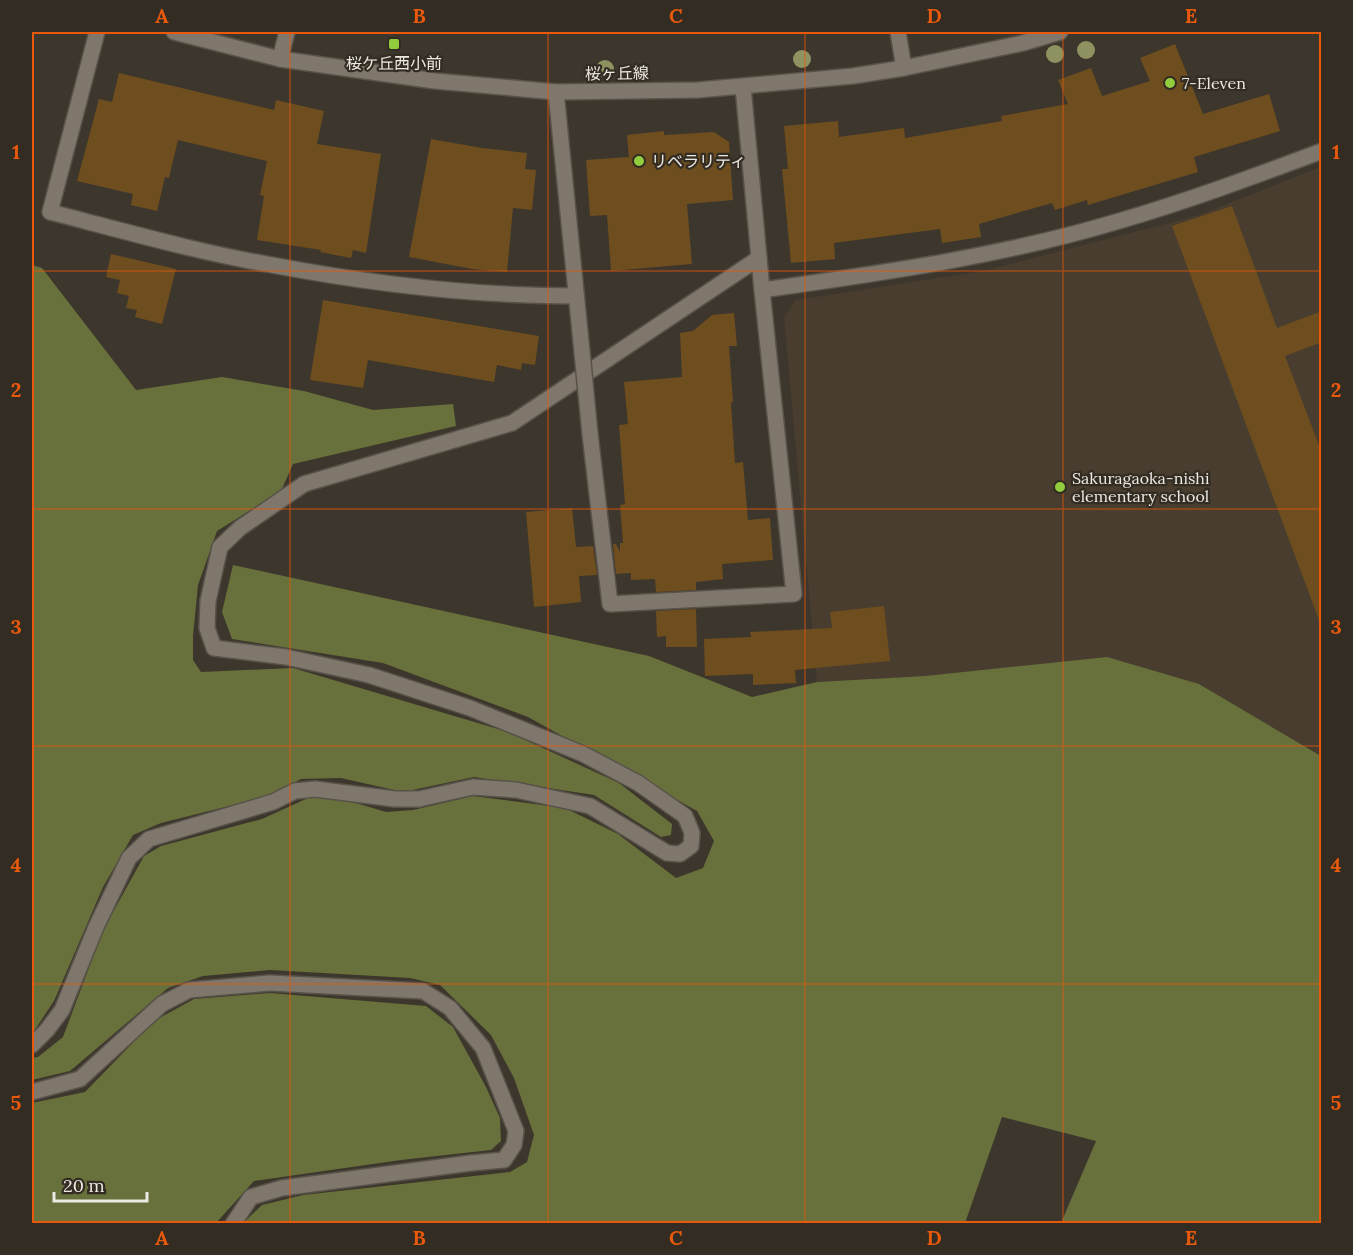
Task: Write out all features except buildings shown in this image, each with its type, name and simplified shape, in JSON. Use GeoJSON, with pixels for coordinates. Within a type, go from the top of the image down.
{"type":"FeatureCollection","features":[{"type":"Feature","properties":{"kind":"street"},"geometry":{"type":"LineString","coordinates":[[97,32],[50,212],[271,265],[376,282],[536,296],[576,296]]}},
{"type":"Feature","properties":{"kind":"street","name":"桜ヶ丘線"},"geometry":{"type":"LineString","coordinates":[[174,32],[280,59],[435,81],[556,92],[743,87],[904,68],[1023,43],[1060,32]]}},
{"type":"Feature","properties":{"kind":"street"},"geometry":{"type":"LineString","coordinates":[[280,59],[287,32]]}},
{"type":"Feature","properties":{"kind":"street"},"geometry":{"type":"LineString","coordinates":[[898,32],[904,68]]}},
{"type":"Feature","properties":{"kind":"street"},"geometry":{"type":"LineString","coordinates":[[556,92],[580,342],[610,604],[794,594],[743,87]]}},
{"type":"Feature","properties":{"kind":"street"},"geometry":{"type":"LineString","coordinates":[[762,290],[911,269],[1078,232],[1200,196],[1322,151]]}},
{"type":"Feature","properties":{"kind":"street"},"geometry":{"type":"LineString","coordinates":[[32,1045],[62,1010],[96,927],[129,858],[149,839],[273,802],[295,791],[315,789],[395,799],[419,799],[473,787],[516,790],[590,806],[667,853],[680,855],[692,846],[692,833],[685,816],[638,783],[572,750],[470,708],[369,675],[286,657],[214,648],[207,628],[208,602],[220,547],[240,528],[304,484],[512,423],[759,258]]}},
{"type":"Feature","properties":{"kind":"street"},"geometry":{"type":"LineString","coordinates":[[32,1092],[80,1079],[162,1004],[189,990],[270,983],[423,991],[450,1008],[483,1048],[516,1131],[514,1146],[504,1160],[282,1188],[251,1197],[233,1224]]}},
{"type":"Feature","properties":{"kind":"shaded area","name":"Sakuragaoka-nishi elementary school"},"geometry":{"type":"Polygon","coordinates":[[[1321,167],[1321,756],[1199,684],[925,676],[817,682],[784,317],[796,300],[983,271],[1196,216],[1321,167]]]}},
{"type":"Feature","properties":{"kind":"green space"},"geometry":{"type":"Polygon","coordinates":[[[32,265],[42,268],[136,390],[222,377],[304,391],[373,410],[453,404],[456,426],[293,464],[281,491],[217,531],[198,585],[193,660],[201,672],[293,668],[508,732],[619,783],[672,824],[671,835],[661,837],[594,795],[474,777],[403,792],[341,778],[301,779],[269,796],[161,823],[133,835],[103,887],[54,1001],[32,1034],[32,265]]]}},
{"type":"Feature","properties":{"kind":"green space"},"geometry":{"type":"Polygon","coordinates":[[[233,565],[649,656],[752,697],[817,682],[925,676],[1107,657],[1199,684],[1321,756],[1321,1223],[1061,1223],[1096,1141],[1002,1117],[965,1223],[243,1223],[262,1205],[303,1195],[510,1172],[527,1162],[534,1135],[514,1078],[491,1035],[440,985],[410,978],[270,970],[203,976],[168,988],[70,1071],[32,1080],[32,1058],[38,1057],[63,1037],[103,930],[144,856],[161,846],[262,819],[308,798],[336,797],[386,812],[413,810],[473,796],[565,808],[618,834],[676,878],[703,868],[714,841],[697,811],[528,717],[383,663],[232,639],[222,612],[233,565]]]}},
{"type":"Feature","properties":{"kind":"green space"},"geometry":{"type":"Polygon","coordinates":[[[270,993],[426,1006],[453,1027],[500,1118],[501,1141],[491,1150],[254,1181],[216,1223],[32,1224],[32,1103],[85,1092],[154,1021],[194,999],[270,993]]]}},
{"type":"Feature","properties":{"kind":"place","name":"桜ケ丘西小前"},"geometry":{"type":"Point","coordinates":[394,44]}},
{"type":"Feature","properties":{"kind":"place","name":"7-Eleven"},"geometry":{"type":"Point","coordinates":[1170,83]}},
{"type":"Feature","properties":{"kind":"place","name":"リベラリティ"},"geometry":{"type":"Point","coordinates":[639,161]}},
{"type":"Feature","properties":{"kind":"place","name":"Sakuragaoka-nishi elementary school"},"geometry":{"type":"Point","coordinates":[1060,487]}}]}
